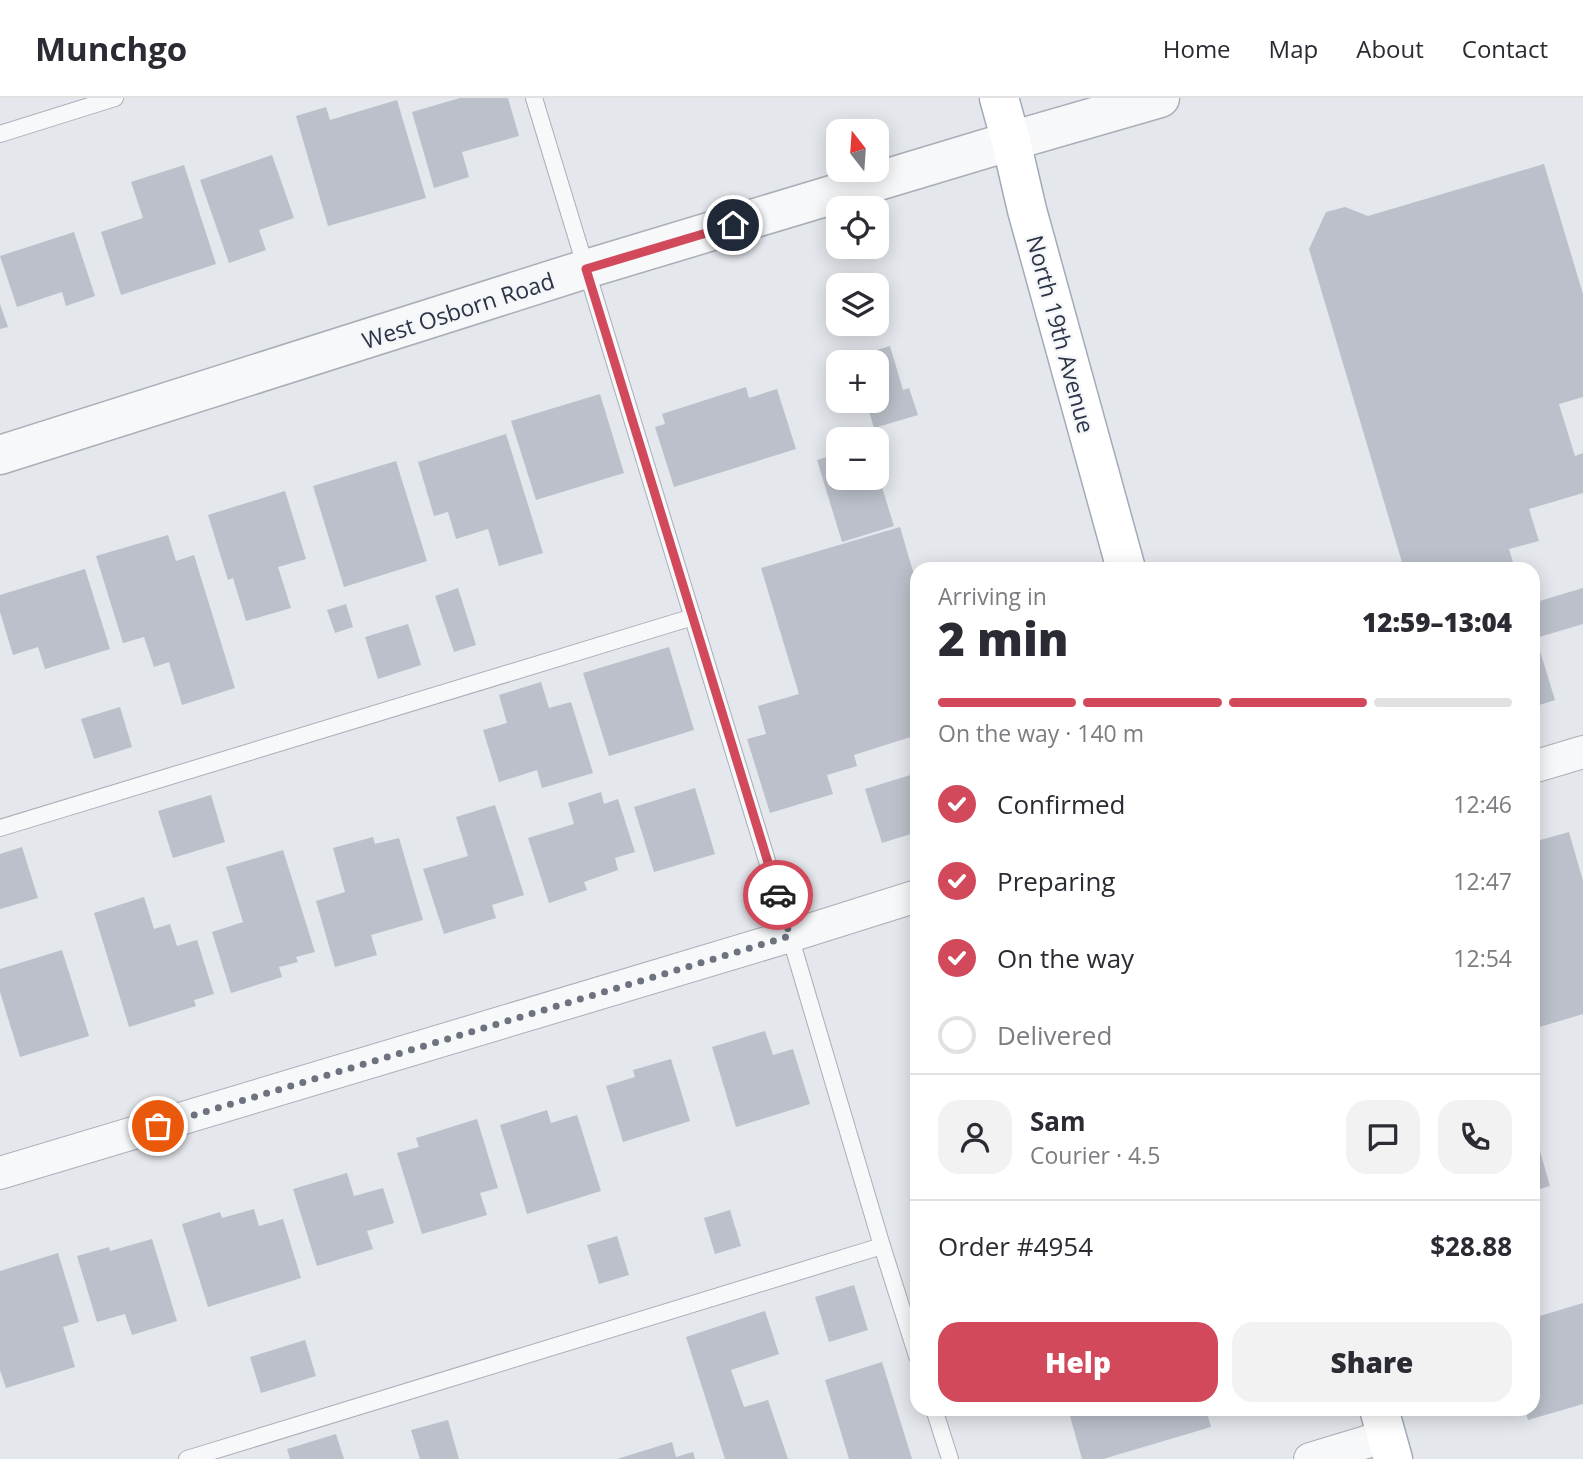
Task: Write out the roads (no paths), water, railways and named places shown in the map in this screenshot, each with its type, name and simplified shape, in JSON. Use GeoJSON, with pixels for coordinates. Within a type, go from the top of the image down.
{"type":"FeatureCollection","features":[{"type":"Feature","properties":{"kind":"main road","name":"North 19th Avenue"},"geometry":{"type":"LineString","coordinates":[[999,98],[1030,223],[1124,562]]}},
{"type":"Feature","properties":{"kind":"street","name":"West Osborn Road"},"geometry":{"type":"LineString","coordinates":[[0,455],[586,269],[1160,98]]}},
{"type":"Feature","properties":{"kind":"street"},"geometry":{"type":"LineString","coordinates":[[1540,765],[1583,752]]}},
{"type":"Feature","properties":{"kind":"street"},"geometry":{"type":"LineString","coordinates":[[0,1173],[910,898]]}},
{"type":"Feature","properties":{"kind":"street"},"geometry":{"type":"LineString","coordinates":[[1310,1459],[1386,1434]]}},
{"type":"Feature","properties":{"kind":"lane"},"geometry":{"type":"LineString","coordinates":[[0,134],[115,98]]}},
{"type":"Feature","properties":{"kind":"lane"},"geometry":{"type":"LineString","coordinates":[[534,98],[910,1334]]}},
{"type":"Feature","properties":{"kind":"lane"},"geometry":{"type":"LineString","coordinates":[[0,828],[693,617]]}},
{"type":"Feature","properties":{"kind":"lane"},"geometry":{"type":"LineString","coordinates":[[187,1459],[882,1246]]}},
{"type":"Feature","properties":{"kind":"lane"},"geometry":{"type":"LineString","coordinates":[[936,1416],[950,1459]]}}]}
